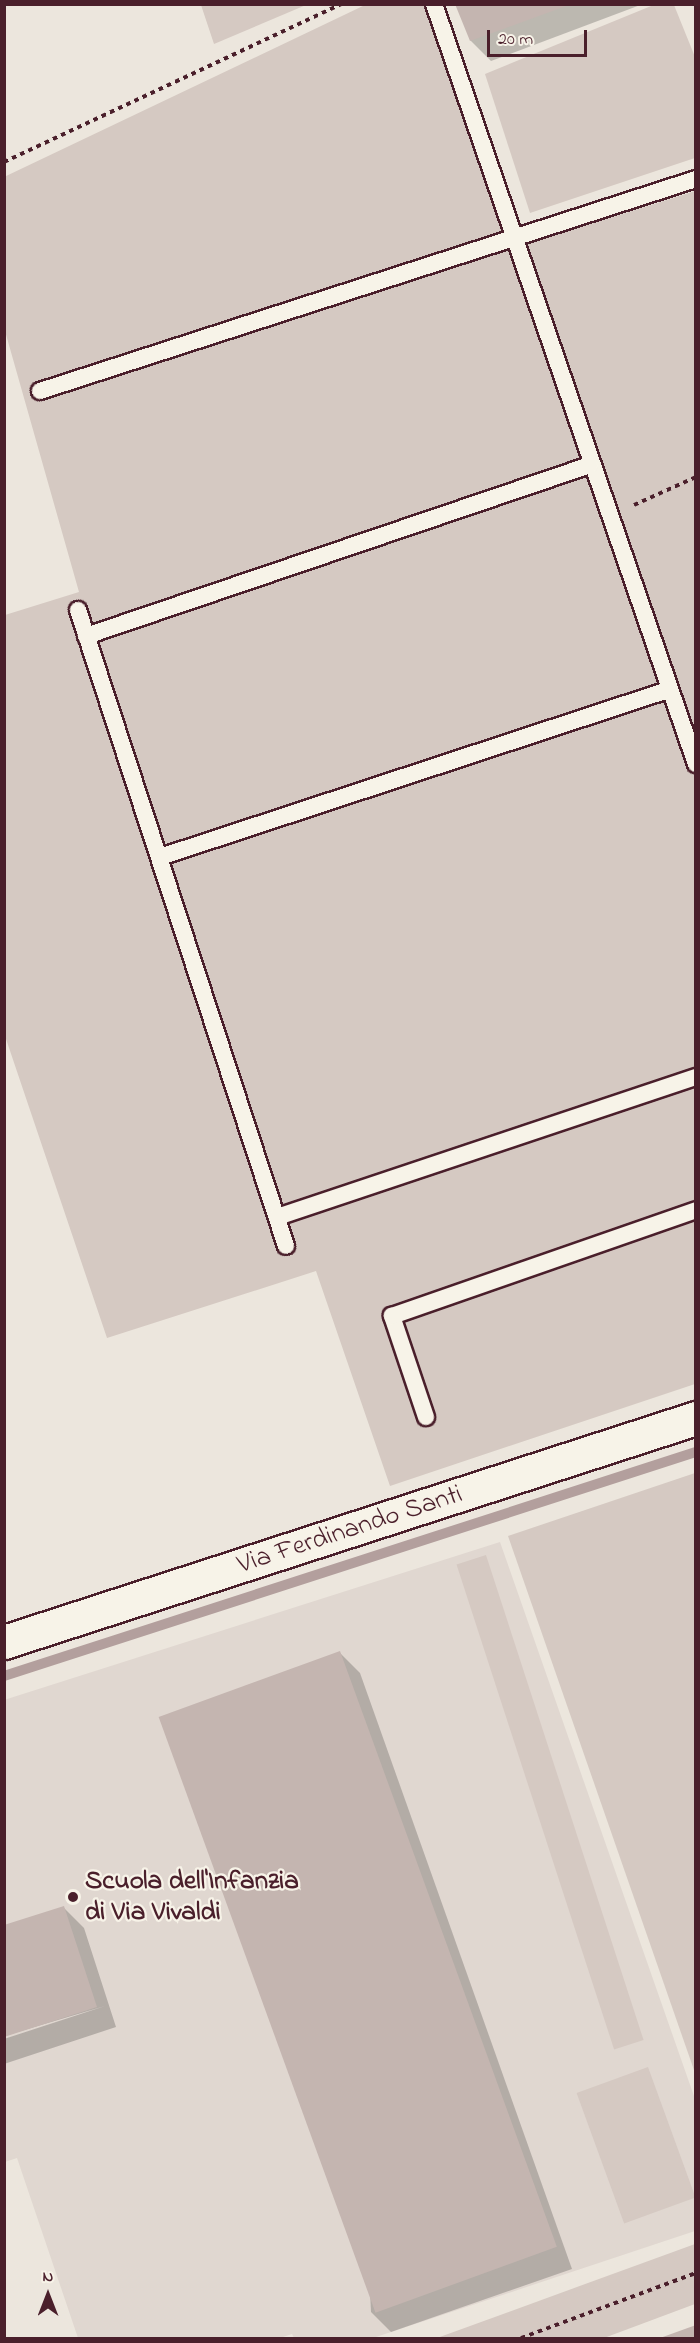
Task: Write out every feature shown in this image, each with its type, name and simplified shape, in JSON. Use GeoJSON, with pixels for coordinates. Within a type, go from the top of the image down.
{"type":"FeatureCollection","features":[{"type":"Feature","properties":{"kind":"main road","name":"Via Ferdinando Santi"},"geometry":{"type":"LineString","coordinates":[[4,1642],[696,1418]]}},
{"type":"Feature","properties":{"kind":"lane"},"geometry":{"type":"LineString","coordinates":[[434,4],[514,234],[590,465],[668,690],[694,754]]}},
{"type":"Feature","properties":{"kind":"lane"},"geometry":{"type":"LineString","coordinates":[[40,392],[514,234],[696,179]]}},
{"type":"Feature","properties":{"kind":"lane"},"geometry":{"type":"LineString","coordinates":[[86,636],[590,465]]}},
{"type":"Feature","properties":{"kind":"lane"},"geometry":{"type":"LineString","coordinates":[[78,610],[286,1246]]}},
{"type":"Feature","properties":{"kind":"lane"},"geometry":{"type":"LineString","coordinates":[[160,857],[668,690]]}},
{"type":"Feature","properties":{"kind":"lane"},"geometry":{"type":"LineString","coordinates":[[277,1217],[696,1077]]}},
{"type":"Feature","properties":{"kind":"lane"},"geometry":{"type":"LineString","coordinates":[[426,1417],[392,1316],[696,1210]]}},
{"type":"Feature","properties":{"kind":"path"},"geometry":{"type":"LineString","coordinates":[[4,162],[341,4]]}},
{"type":"Feature","properties":{"kind":"path"},"geometry":{"type":"LineString","coordinates":[[609,519],[696,477]]}},
{"type":"Feature","properties":{"kind":"path"},"geometry":{"type":"LineString","coordinates":[[521,2338],[696,2273]]}},
{"type":"Feature","properties":{"kind":"shaded area"},"geometry":{"type":"Polygon","coordinates":[[[201,4],[306,5],[214,44],[201,4]]]}},
{"type":"Feature","properties":{"kind":"shaded area"},"geometry":{"type":"Polygon","coordinates":[[[440,4],[524,245],[695,191],[695,1384],[390,1486],[316,1271],[107,1338],[5,1036],[5,615],[79,592],[5,331],[4,177],[365,5],[440,4]]]}},
{"type":"Feature","properties":{"kind":"shaded area"},"geometry":{"type":"Polygon","coordinates":[[[656,4],[674,5],[695,57],[695,158],[530,213],[485,74],[656,4]]]}},
{"type":"Feature","properties":{"kind":"shaded area"},"geometry":{"type":"Polygon","coordinates":[[[696,1473],[695,2073],[508,1536],[696,1473]]]}},
{"type":"Feature","properties":{"kind":"shaded area"},"geometry":{"type":"Polygon","coordinates":[[[500,1542],[695,2099],[695,2231],[373,2338],[294,2338],[292,2334],[280,2338],[78,2338],[17,2158],[5,2162],[4,1700],[500,1542]]]}},
{"type":"Feature","properties":{"kind":"shaded area"},"geometry":{"type":"Polygon","coordinates":[[[486,1555],[644,2040],[614,2050],[457,1565],[486,1555]]]}},
{"type":"Feature","properties":{"kind":"shaded area"},"geometry":{"type":"Polygon","coordinates":[[[648,2067],[696,2198],[624,2224],[577,2093],[648,2067]]]}},
{"type":"Feature","properties":{"kind":"shaded area"},"geometry":{"type":"Polygon","coordinates":[[[695,2244],[695,2304],[604,2338],[437,2338],[695,2244]]]}},
{"type":"Feature","properties":{"kind":"building"},"geometry":{"type":"Polygon","coordinates":[[[455,4],[569,4],[569,5],[470,41],[455,4]]]}},
{"type":"Feature","properties":{"kind":"building"},"geometry":{"type":"Polygon","coordinates":[[[340,1651],[557,2247],[375,2313],[159,1717],[340,1651]]]}},
{"type":"Feature","properties":{"kind":"building"},"geometry":{"type":"Polygon","coordinates":[[[64,1906],[97,2007],[4,2037],[4,1925],[64,1906]]]}},
{"type":"Feature","properties":{"kind":"building"},"geometry":{"type":"Polygon","coordinates":[[[696,2325],[696,2338],[660,2338],[696,2325]]]}},
{"type":"Feature","properties":{"kind":"waterway"},"geometry":{"type":"LineString","coordinates":[[4,1676],[696,1452]]}},
{"type":"Feature","properties":{"kind":"place","name":"Scuola dell'Infanzia di Via Vivaldi"},"geometry":{"type":"Point","coordinates":[73,1897]}}]}
